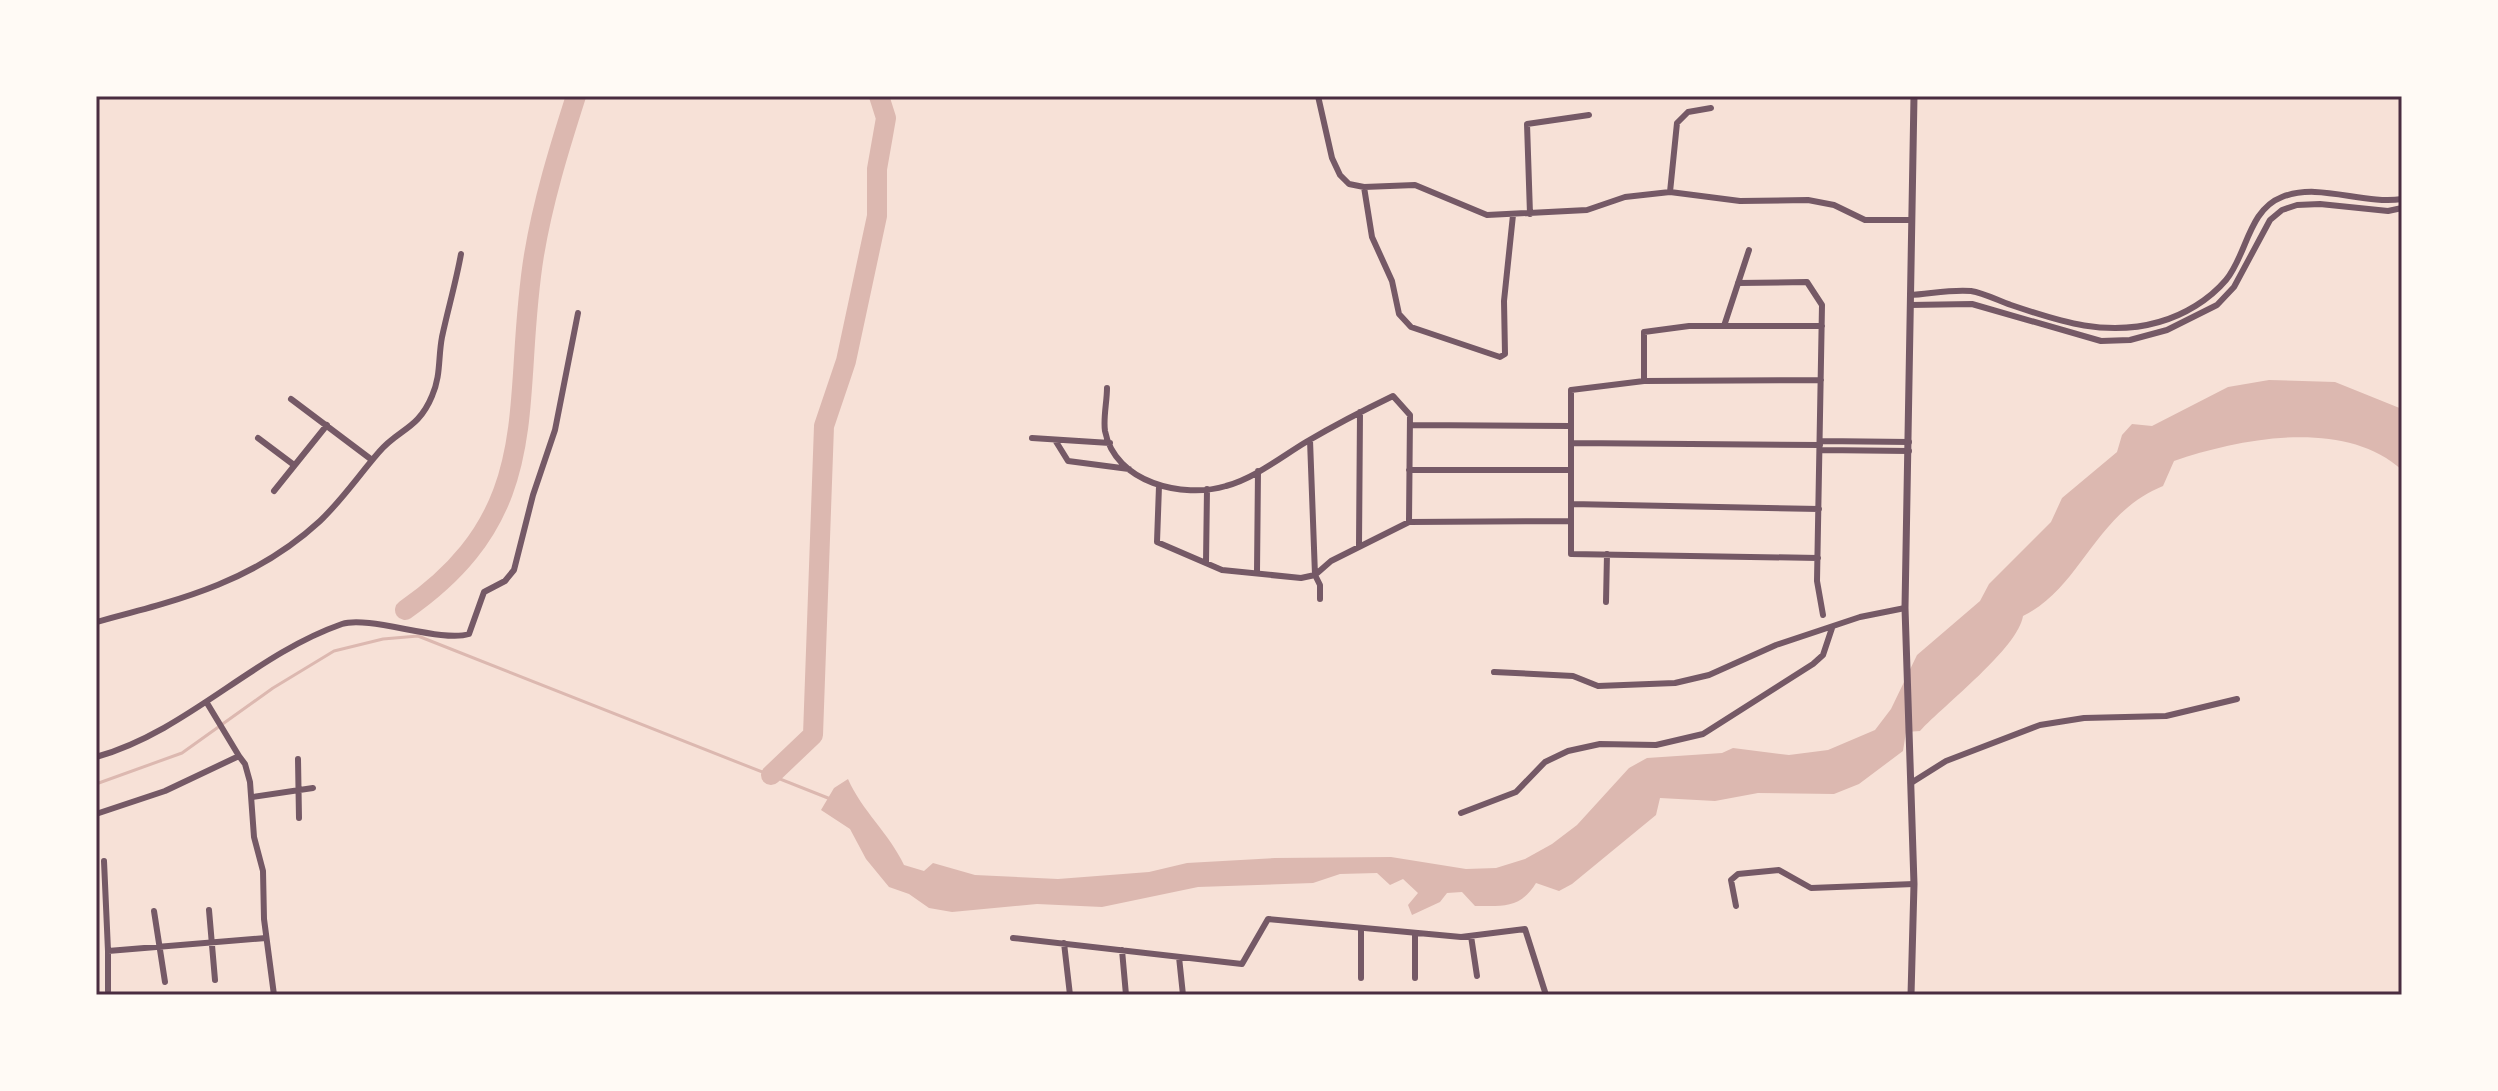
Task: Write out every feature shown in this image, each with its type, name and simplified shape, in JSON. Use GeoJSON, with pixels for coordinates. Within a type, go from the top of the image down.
{"type":"FeatureCollection","features":[{"type":"Feature","properties":{"kind":"street"},"geometry":{"type":"LineString","coordinates":[[1320,96],[1335,166],[1349,184],[1364,187],[1415,185],[1474,212],[1513,215],[1587,210],[1625,197],[1670,192],[1740,201],[1808,200],[1834,205],[1865,220],[1911,220]]}},
{"type":"Feature","properties":{"kind":"street"},"geometry":{"type":"LineString","coordinates":[[1911,995],[1914,884],[1905,608],[1914,96]]}},
{"type":"Feature","properties":{"kind":"street"},"geometry":{"type":"LineString","coordinates":[[1670,192],[1677,123],[1688,112],[1711,108]]}},
{"type":"Feature","properties":{"kind":"street"},"geometry":{"type":"LineString","coordinates":[[1530,214],[1527,124],[1589,115]]}},
{"type":"Feature","properties":{"kind":"street"},"geometry":{"type":"LineString","coordinates":[[1364,187],[1372,237],[1392,281],[1402,320],[1411,327],[1500,357],[1505,354],[1504,301],[1513,215]]}},
{"type":"Feature","properties":{"kind":"street"},"geometry":{"type":"LineString","coordinates":[[1910,295],[1971,291],[2087,328],[2120,330],[2161,321],[2200,304],[2227,279],[2264,207],[2283,196],[2304,192],[2376,201],[2402,199]]}},
{"type":"Feature","properties":{"kind":"street"},"geometry":{"type":"LineString","coordinates":[[1910,305],[1972,304],[2101,341],[2130,340],[2167,330],[2217,305],[2234,287],[2270,220],[2282,210],[2297,205],[2320,204],[2388,211],[2402,208]]}},
{"type":"Feature","properties":{"kind":"street"},"geometry":{"type":"LineString","coordinates":[[1724,326],[1749,250]]}},
{"type":"Feature","properties":{"kind":"street"},"geometry":{"type":"LineString","coordinates":[[96,622],[192,594],[265,565],[322,519],[372,460],[417,421],[434,393],[461,254]]}},
{"type":"Feature","properties":{"kind":"street"},"geometry":{"type":"LineString","coordinates":[[1738,283],[1807,282],[1822,305],[1818,558],[1823,615]]}},
{"type":"Feature","properties":{"kind":"street"},"geometry":{"type":"LineString","coordinates":[[96,757],[144,740],[297,647],[348,623],[462,636],[469,634],[484,592],[505,581],[514,570],[533,495],[555,430],[578,313]]}},
{"type":"Feature","properties":{"kind":"street"},"geometry":{"type":"LineString","coordinates":[[1644,381],[1644,332],[1724,326],[1822,326]]}},
{"type":"Feature","properties":{"kind":"street"},"geometry":{"type":"LineString","coordinates":[[1818,558],[1571,554],[1571,390],[1644,381],[1821,380]]}},
{"type":"Feature","properties":{"kind":"street"},"geometry":{"type":"LineString","coordinates":[[1107,388],[1105,430],[1110,443],[1129,469]]}},
{"type":"Feature","properties":{"kind":"street"},"geometry":{"type":"LineString","coordinates":[[1055,440],[1068,461],[1129,469],[1159,486],[1207,489],[1227,486],[1258,471],[1393,396],[1410,415],[1409,522]]}},
{"type":"Feature","properties":{"kind":"street"},"geometry":{"type":"LineString","coordinates":[[291,399],[372,460]]}},
{"type":"Feature","properties":{"kind":"street"},"geometry":{"type":"LineString","coordinates":[[1359,546],[1360,412]]}},
{"type":"Feature","properties":{"kind":"street"},"geometry":{"type":"LineString","coordinates":[[274,491],[327,425]]}},
{"type":"Feature","properties":{"kind":"street"},"geometry":{"type":"LineString","coordinates":[[1410,425],[1571,426]]}},
{"type":"Feature","properties":{"kind":"street"},"geometry":{"type":"LineString","coordinates":[[258,438],[294,465]]}},
{"type":"Feature","properties":{"kind":"street"},"geometry":{"type":"LineString","coordinates":[[1032,438],[1110,443]]}},
{"type":"Feature","properties":{"kind":"street"},"geometry":{"type":"LineString","coordinates":[[1310,440],[1315,575],[1320,585],[1320,599]]}},
{"type":"Feature","properties":{"kind":"street"},"geometry":{"type":"LineString","coordinates":[[1571,443],[1820,445],[1909,442]]}},
{"type":"Feature","properties":{"kind":"street"},"geometry":{"type":"LineString","coordinates":[[1820,445],[1909,451]]}},
{"type":"Feature","properties":{"kind":"street"},"geometry":{"type":"LineString","coordinates":[[1409,470],[1571,470]]}},
{"type":"Feature","properties":{"kind":"street"},"geometry":{"type":"LineString","coordinates":[[1257,572],[1258,471]]}},
{"type":"Feature","properties":{"kind":"street"},"geometry":{"type":"LineString","coordinates":[[1159,486],[1157,542],[1222,570],[1301,578],[1315,575],[1331,561],[1409,522],[1571,521]]}},
{"type":"Feature","properties":{"kind":"street"},"geometry":{"type":"LineString","coordinates":[[1206,563],[1207,489]]}},
{"type":"Feature","properties":{"kind":"street"},"geometry":{"type":"LineString","coordinates":[[1571,504],[1819,509]]}},
{"type":"Feature","properties":{"kind":"street"},"geometry":{"type":"LineString","coordinates":[[1606,602],[1607,554]]}},
{"type":"Feature","properties":{"kind":"street"},"geometry":{"type":"LineString","coordinates":[[1494,672],[1573,676],[1598,686],[1675,683],[1709,675],[1776,645],[1905,608]]}},
{"type":"Feature","properties":{"kind":"street"},"geometry":{"type":"LineString","coordinates":[[1461,813],[1516,792],[1545,762],[1568,751],[1600,744],[1656,745],[1716,728],[1813,664],[1823,655],[1832,628]]}},
{"type":"Feature","properties":{"kind":"street"},"geometry":{"type":"LineString","coordinates":[[1911,783],[1946,761],[2040,725],[2084,718],[2156,717],[2237,699]]}},
{"type":"Feature","properties":{"kind":"street"},"geometry":{"type":"LineString","coordinates":[[207,703],[245,764],[252,797],[254,837],[263,871],[266,938],[274,995]]}},
{"type":"Feature","properties":{"kind":"street"},"geometry":{"type":"LineString","coordinates":[[96,814],[181,785],[236,753]]}},
{"type":"Feature","properties":{"kind":"street"},"geometry":{"type":"LineString","coordinates":[[298,759],[299,818]]}},
{"type":"Feature","properties":{"kind":"street"},"geometry":{"type":"LineString","coordinates":[[252,797],[313,788]]}},
{"type":"Feature","properties":{"kind":"street"},"geometry":{"type":"LineString","coordinates":[[104,861],[108,991]]}},
{"type":"Feature","properties":{"kind":"street"},"geometry":{"type":"LineString","coordinates":[[1736,906],[1731,880],[1743,873],[1783,870],[1811,888],[1914,884]]}},
{"type":"Feature","properties":{"kind":"street"},"geometry":{"type":"LineString","coordinates":[[96,885],[105,885]]}},
{"type":"Feature","properties":{"kind":"street"},"geometry":{"type":"LineString","coordinates":[[209,910],[215,980]]}},
{"type":"Feature","properties":{"kind":"street"},"geometry":{"type":"LineString","coordinates":[[154,911],[165,982]]}},
{"type":"Feature","properties":{"kind":"street"},"geometry":{"type":"LineString","coordinates":[[1013,938],[1242,964],[1268,919],[1415,934],[1471,936],[1525,929],[1546,995]]}},
{"type":"Feature","properties":{"kind":"street"},"geometry":{"type":"LineString","coordinates":[[1361,930],[1361,978]]}},
{"type":"Feature","properties":{"kind":"street"},"geometry":{"type":"LineString","coordinates":[[1415,934],[1415,978]]}},
{"type":"Feature","properties":{"kind":"street"},"geometry":{"type":"LineString","coordinates":[[1471,936],[1477,976]]}},
{"type":"Feature","properties":{"kind":"street"},"geometry":{"type":"LineString","coordinates":[[108,951],[266,938]]}},
{"type":"Feature","properties":{"kind":"street"},"geometry":{"type":"LineString","coordinates":[[1064,943],[1070,995]]}},
{"type":"Feature","properties":{"kind":"street"},"geometry":{"type":"LineString","coordinates":[[1122,950],[1126,995]]}},
{"type":"Feature","properties":{"kind":"street"},"geometry":{"type":"LineString","coordinates":[[1179,957],[1183,995]]}},
{"type":"Feature","properties":{"kind":"shaded area"},"geometry":{"type":"Polygon","coordinates":[[[2269,380],[2335,382],[2402,409],[2402,470],[2379,454],[2352,443],[2322,438],[2261,440],[2230,445],[2174,461],[2163,486],[2140,498],[2120,514],[2060,587],[2023,616],[2018,629],[1995,659],[1920,731],[1906,732],[1903,751],[1859,784],[1834,794],[1758,793],[1715,801],[1660,798],[1656,815],[1572,884],[1559,891],[1536,883],[1517,902],[1494,906],[1475,906],[1462,892],[1447,893],[1440,902],[1412,915],[1408,905],[1418,893],[1403,879],[1390,885],[1377,873],[1340,874],[1313,883],[1198,887],[1102,907],[1037,904],[952,912],[929,908],[909,894],[889,887],[866,859],[850,829],[821,810],[834,788],[848,779],[904,865],[924,871],[933,863],[975,875],[1058,879],[1149,872],[1187,863],[1275,858],[1391,857],[1466,869],[1496,868],[1525,859],[1552,844],[1577,825],[1629,768],[1647,758],[1722,753],[1733,748],[1789,755],[1828,750],[1875,730],[1891,709],[1917,655],[1980,601],[1989,584],[2051,522],[2062,498],[2117,452],[2122,435],[2132,424],[2152,426],[2228,387],[2269,380]]]}},
{"type":"Feature","properties":{"kind":"waterway"},"geometry":{"type":"LineString","coordinates":[[405,610],[451,572],[483,533],[503,492],[521,406],[527,308],[534,255],[552,175],[576,96]]}},
{"type":"Feature","properties":{"kind":"waterway"},"geometry":{"type":"LineString","coordinates":[[771,775],[813,735],[824,426],[846,361],[877,216],[877,169],[886,118],[879,96]]}},
{"type":"Feature","properties":{"kind":"waterway"},"geometry":{"type":"LineString","coordinates":[[96,784],[182,753],[273,688],[334,651],[383,639],[418,636],[828,798]]}}]}
